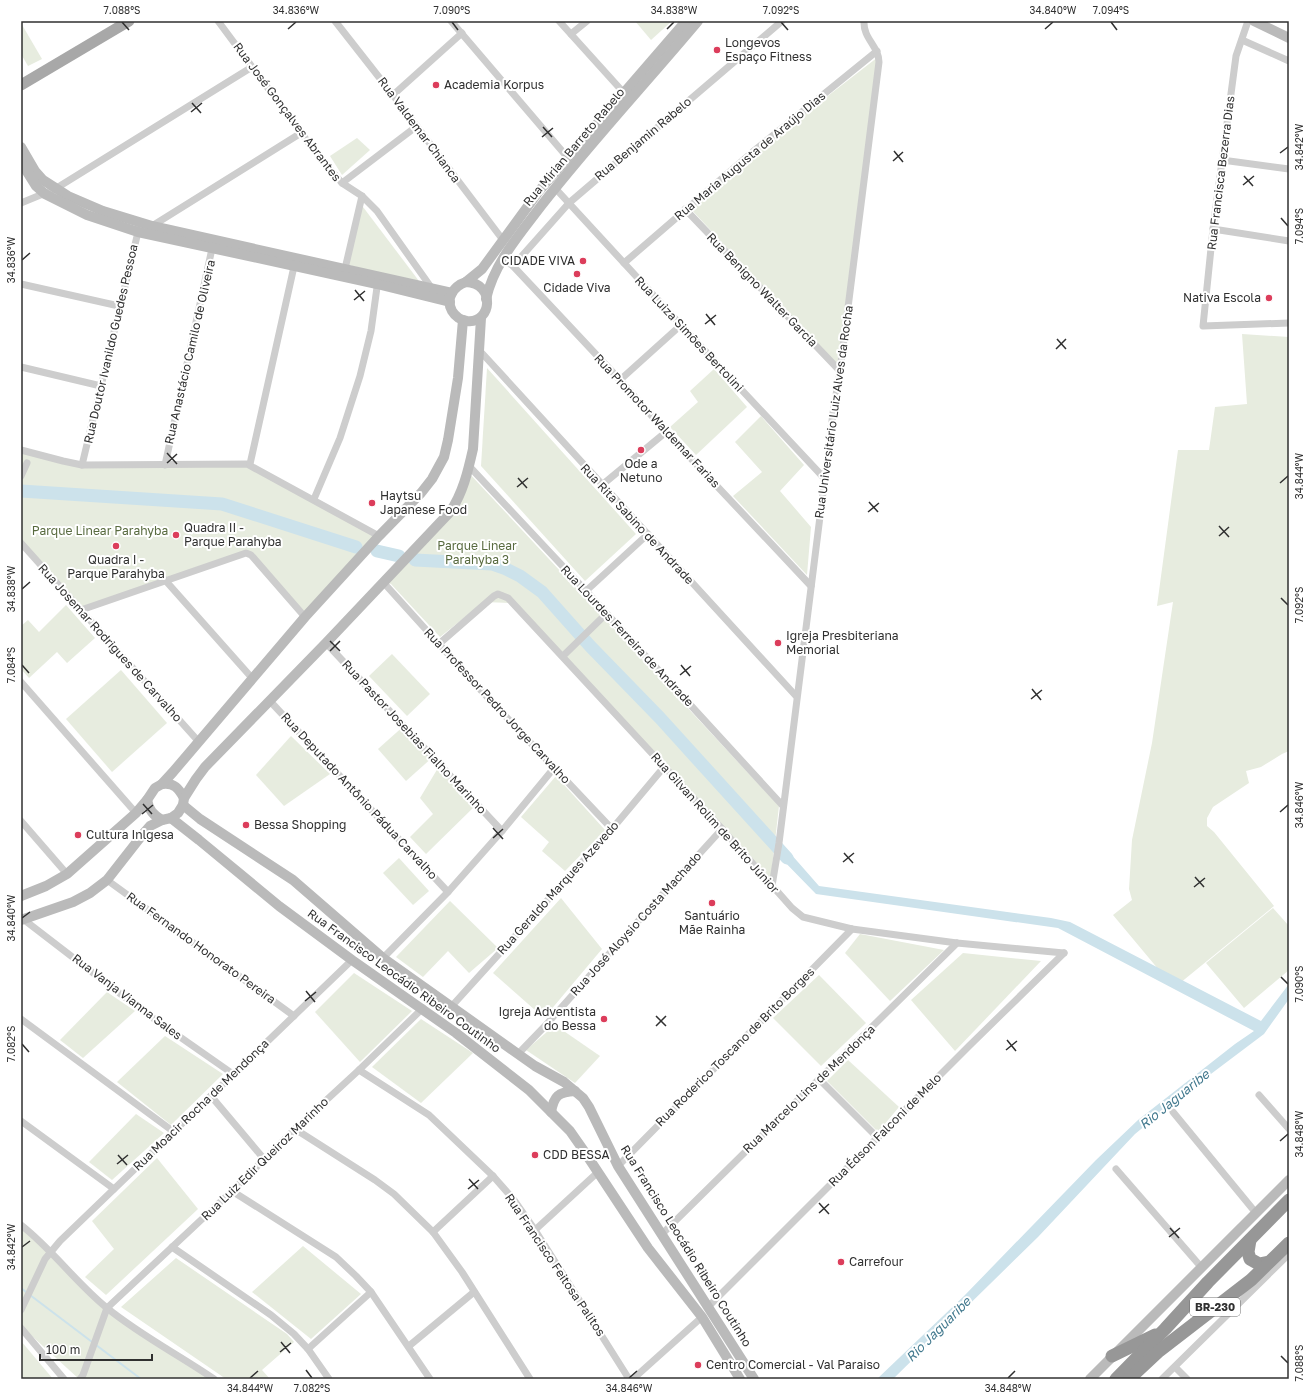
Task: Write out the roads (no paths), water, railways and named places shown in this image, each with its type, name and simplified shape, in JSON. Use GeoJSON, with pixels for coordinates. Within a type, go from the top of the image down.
{"type":"FeatureCollection","features":[{"type":"Feature","properties":{"kind":"highway","name":"BR-230"},"geometry":{"type":"LineString","coordinates":[[1116,1379],[1208,1282],[1289,1200]]}},
{"type":"Feature","properties":{"kind":"highway"},"geometry":{"type":"LineString","coordinates":[[1250,1240],[1248,1252],[1250,1259],[1259,1264],[1269,1262]]}},
{"type":"Feature","properties":{"kind":"highway","name":"BR-230"},"geometry":{"type":"LineString","coordinates":[[1130,1379],[1160,1351],[1250,1280],[1289,1243]]}},
{"type":"Feature","properties":{"kind":"highway"},"geometry":{"type":"LineString","coordinates":[[1112,1356],[1165,1329]]}},
{"type":"Feature","properties":{"kind":"main road"},"geometry":{"type":"LineString","coordinates":[[21,85],[129,21]]}},
{"type":"Feature","properties":{"kind":"main road","name":"Rua Mirian Barreto Rabelo"},"geometry":{"type":"LineString","coordinates":[[466,282],[482,269],[539,191],[686,21]]}},
{"type":"Feature","properties":{"kind":"main road","name":"Rua Mirian Barreto Rabelo"},"geometry":{"type":"LineString","coordinates":[[486,299],[491,282],[503,259],[555,188],[698,21]]}},
{"type":"Feature","properties":{"kind":"main road"},"geometry":{"type":"LineString","coordinates":[[1254,21],[1289,38]]}},
{"type":"Feature","properties":{"kind":"main road"},"geometry":{"type":"LineString","coordinates":[[21,147],[35,171],[43,180],[55,189],[79,201],[139,227],[152,226],[214,243]]}},
{"type":"Feature","properties":{"kind":"main road"},"geometry":{"type":"LineString","coordinates":[[21,162],[36,186],[45,194],[87,215],[344,273],[433,290],[451,297]]}},
{"type":"Feature","properties":{"kind":"main road"},"geometry":{"type":"LineString","coordinates":[[378,280],[451,297]]}},
{"type":"Feature","properties":{"kind":"main road"},"geometry":{"type":"LineString","coordinates":[[22,919],[78,900],[108,880],[150,826],[178,813],[196,779],[205,767],[326,643],[450,512],[463,487],[473,449],[480,350],[480,318],[487,307],[485,292],[479,285],[473,282],[460,284],[455,288],[451,297],[451,310],[456,316],[463,320],[472,321],[480,318]]}},
{"type":"Feature","properties":{"kind":"main road"},"geometry":{"type":"LineString","coordinates":[[21,896],[46,886],[67,874],[136,812],[155,788],[162,784],[199,742],[252,678],[306,617],[379,536],[426,488],[439,468],[444,457],[448,440],[458,378],[463,320]]}},
{"type":"Feature","properties":{"kind":"main road"},"geometry":{"type":"LineString","coordinates":[[162,784],[170,784],[177,787],[184,802]]}},
{"type":"Feature","properties":{"kind":"main road"},"geometry":{"type":"LineString","coordinates":[[147,800],[152,813],[167,819]]}},
{"type":"Feature","properties":{"kind":"main road","name":"Rua Francisco Leocádio Ribeiro Coutinho"},"geometry":{"type":"LineString","coordinates":[[184,802],[200,819],[293,880],[383,958],[535,1066],[564,1082],[583,1098],[595,1117],[618,1166],[754,1379]]}},
{"type":"Feature","properties":{"kind":"main road","name":"Rua Francisco Leocádio Ribeiro Coutinho"},"geometry":{"type":"LineString","coordinates":[[167,819],[199,840],[279,906],[352,960],[456,1033],[529,1090],[552,1112],[570,1131],[648,1248],[702,1317],[740,1379]]}},
{"type":"Feature","properties":{"kind":"main road"},"geometry":{"type":"LineString","coordinates":[[552,1112],[557,1096],[575,1091]]}},
{"type":"Feature","properties":{"kind":"main road"},"geometry":{"type":"LineString","coordinates":[[1090,1379],[1289,1180]]}},
{"type":"Feature","properties":{"kind":"street","name":"Rua José Gonçalves Abrantes"},"geometry":{"type":"LineString","coordinates":[[218,21],[333,174],[342,183],[362,196],[377,211],[433,290]]}},
{"type":"Feature","properties":{"kind":"street","name":"Rua Valdemar Chianca"},"geometry":{"type":"LineString","coordinates":[[335,21],[503,240]]}},
{"type":"Feature","properties":{"kind":"street"},"geometry":{"type":"LineString","coordinates":[[451,21],[568,158]]}},
{"type":"Feature","properties":{"kind":"street"},"geometry":{"type":"LineString","coordinates":[[559,21],[624,94]]}},
{"type":"Feature","properties":{"kind":"street"},"geometry":{"type":"LineString","coordinates":[[571,34],[587,21]]}},
{"type":"Feature","properties":{"kind":"street","name":"Rua Benjamin Rabelo"},"geometry":{"type":"LineString","coordinates":[[513,266],[568,203],[782,21]]}},
{"type":"Feature","properties":{"kind":"street"},"geometry":{"type":"LineString","coordinates":[[864,21],[863,27],[867,38],[877,51]]}},
{"type":"Feature","properties":{"kind":"street","name":"Rua Francisca Bezerra Dias"},"geometry":{"type":"LineString","coordinates":[[1248,21],[1236,56],[1213,229],[1203,326],[1289,323]]}},
{"type":"Feature","properties":{"kind":"street"},"geometry":{"type":"LineString","coordinates":[[393,95],[462,34]]}},
{"type":"Feature","properties":{"kind":"street"},"geometry":{"type":"LineString","coordinates":[[1242,40],[1289,61]]}},
{"type":"Feature","properties":{"kind":"street","name":"Rua Maria Augusta de Araújo Dias"},"geometry":{"type":"LineString","coordinates":[[624,263],[755,150],[877,51]]}},
{"type":"Feature","properties":{"kind":"street","name":"Rua Universitário Luiz Alves da Rocha"},"geometry":{"type":"LineString","coordinates":[[772,886],[779,844],[796,696],[833,413],[840,371],[879,62],[877,51]]}},
{"type":"Feature","properties":{"kind":"street"},"geometry":{"type":"LineString","coordinates":[[21,203],[55,189],[252,66]]}},
{"type":"Feature","properties":{"kind":"street"},"geometry":{"type":"LineString","coordinates":[[342,183],[417,126]]}},
{"type":"Feature","properties":{"kind":"street"},"geometry":{"type":"LineString","coordinates":[[152,226],[301,133]]}},
{"type":"Feature","properties":{"kind":"street"},"geometry":{"type":"LineString","coordinates":[[1222,160],[1289,169]]}},
{"type":"Feature","properties":{"kind":"street","name":"Rua Luiza Simões Bertolini"},"geometry":{"type":"LineString","coordinates":[[555,188],[681,326],[825,478]]}},
{"type":"Feature","properties":{"kind":"street"},"geometry":{"type":"LineString","coordinates":[[344,273],[362,196]]}},
{"type":"Feature","properties":{"kind":"street","name":"Rua Benigno Walter Garcia"},"geometry":{"type":"LineString","coordinates":[[685,210],[840,371]]}},
{"type":"Feature","properties":{"kind":"street","name":"Rua Doutor Ivanildo Guedes Pessoa"},"geometry":{"type":"LineString","coordinates":[[82,465],[139,227]]}},
{"type":"Feature","properties":{"kind":"street"},"geometry":{"type":"LineString","coordinates":[[1213,229],[1289,241]]}},
{"type":"Feature","properties":{"kind":"street","name":"Rua Anastácio Camilo de Oliveira"},"geometry":{"type":"LineString","coordinates":[[165,465],[214,243]]}},
{"type":"Feature","properties":{"kind":"street","name":"Rua Promotor Waldemar Farias"},"geometry":{"type":"LineString","coordinates":[[503,259],[513,266],[811,586]]}},
{"type":"Feature","properties":{"kind":"street"},"geometry":{"type":"LineString","coordinates":[[250,464],[295,262]]}},
{"type":"Feature","properties":{"kind":"street"},"geometry":{"type":"LineString","coordinates":[[314,500],[340,438],[360,376],[371,331],[378,280]]}},
{"type":"Feature","properties":{"kind":"street"},"geometry":{"type":"LineString","coordinates":[[21,284],[119,306]]}},
{"type":"Feature","properties":{"kind":"street"},"geometry":{"type":"LineString","coordinates":[[620,380],[681,326]]}},
{"type":"Feature","properties":{"kind":"street","name":"Rua Rita Sabino de Andrade"},"geometry":{"type":"LineString","coordinates":[[480,350],[796,696]]}},
{"type":"Feature","properties":{"kind":"street"},"geometry":{"type":"LineString","coordinates":[[21,366],[101,386]]}},
{"type":"Feature","properties":{"kind":"street"},"geometry":{"type":"LineString","coordinates":[[602,485],[666,432]]}},
{"type":"Feature","properties":{"kind":"street"},"geometry":{"type":"LineString","coordinates":[[21,450],[82,465],[250,464],[379,536]]}},
{"type":"Feature","properties":{"kind":"street"},"geometry":{"type":"LineString","coordinates":[[21,476],[27,462]]}},
{"type":"Feature","properties":{"kind":"street","name":"Rua Lourdes Ferreira de Andrade"},"geometry":{"type":"LineString","coordinates":[[469,466],[783,806]]}},
{"type":"Feature","properties":{"kind":"street"},"geometry":{"type":"LineString","coordinates":[[586,591],[648,534]]}},
{"type":"Feature","properties":{"kind":"street","name":"Rua Josemar Rodrigues de Carvalho"},"geometry":{"type":"LineString","coordinates":[[21,543],[199,742]]}},
{"type":"Feature","properties":{"kind":"street"},"geometry":{"type":"LineString","coordinates":[[81,610],[246,553],[251,555],[306,617]]}},
{"type":"Feature","properties":{"kind":"street"},"geometry":{"type":"LineString","coordinates":[[165,580],[252,678]]}},
{"type":"Feature","properties":{"kind":"street","name":"Rua Professor Pedro Jorge Carvalho"},"geometry":{"type":"LineString","coordinates":[[383,582],[612,829]]}},
{"type":"Feature","properties":{"kind":"street","name":"Rua Gilvan Rolim de Brito Júnior"},"geometry":{"type":"LineString","coordinates":[[440,644],[498,594],[508,598],[722,829],[792,908],[802,917],[852,929],[957,943],[1064,953]]}},
{"type":"Feature","properties":{"kind":"street"},"geometry":{"type":"LineString","coordinates":[[563,656],[606,614]]}},
{"type":"Feature","properties":{"kind":"street","name":"Rua Pastor Josebias Fialho Marinho"},"geometry":{"type":"LineString","coordinates":[[326,643],[502,831]]}},
{"type":"Feature","properties":{"kind":"street"},"geometry":{"type":"LineString","coordinates":[[21,682],[136,812]]}},
{"type":"Feature","properties":{"kind":"street","name":"Rua Deputado Antônio Pádua Carvalho"},"geometry":{"type":"LineString","coordinates":[[270,700],[448,892]]}},
{"type":"Feature","properties":{"kind":"street","name":"Rua Geraldo Marques Azevedo"},"geometry":{"type":"LineString","coordinates":[[451,1007],[612,829],[664,767]]}},
{"type":"Feature","properties":{"kind":"street"},"geometry":{"type":"LineString","coordinates":[[383,958],[448,892],[502,831],[554,768]]}},
{"type":"Feature","properties":{"kind":"street"},"geometry":{"type":"LineString","coordinates":[[21,821],[67,874]]}},
{"type":"Feature","properties":{"kind":"street","name":"Rua José Aloysio Costa Machado"},"geometry":{"type":"LineString","coordinates":[[518,1054],[722,829]]}},
{"type":"Feature","properties":{"kind":"street","name":"Rua Fernando Honorato Pereira"},"geometry":{"type":"LineString","coordinates":[[108,880],[294,1016]]}},
{"type":"Feature","properties":{"kind":"street","name":"Rua Vanja Vianna Sales"},"geometry":{"type":"LineString","coordinates":[[22,919],[140,1009],[232,1074]]}},
{"type":"Feature","properties":{"kind":"street","name":"Rua Roderico Toscano de Brito Borges"},"geometry":{"type":"LineString","coordinates":[[618,1166],[852,929]]}},
{"type":"Feature","properties":{"kind":"street","name":"Rua Marcelo Lins de Mendonça"},"geometry":{"type":"LineString","coordinates":[[662,1235],[957,943]]}},
{"type":"Feature","properties":{"kind":"street","name":"Rua Édson Falconi de Melo"},"geometry":{"type":"LineString","coordinates":[[708,1307],[1064,953]]}},
{"type":"Feature","properties":{"kind":"street","name":"Rua Moacir Rocha de Mendonça"},"geometry":{"type":"LineString","coordinates":[[21,1310],[43,1263],[51,1251],[232,1074],[352,960]]}},
{"type":"Feature","properties":{"kind":"street","name":"Rua Luiz Edir Queiroz Marinho"},"geometry":{"type":"LineString","coordinates":[[107,1308],[232,1191],[422,1008]]}},
{"type":"Feature","properties":{"kind":"street"},"geometry":{"type":"LineString","coordinates":[[21,1019],[174,1132]]}},
{"type":"Feature","properties":{"kind":"street","name":"Rua Francisco Feitosa Palitos"},"geometry":{"type":"LineString","coordinates":[[359,1070],[429,1115],[493,1176],[514,1200],[636,1378]]}},
{"type":"Feature","properties":{"kind":"street"},"geometry":{"type":"LineString","coordinates":[[819,1079],[878,1138]]}},
{"type":"Feature","properties":{"kind":"street"},"geometry":{"type":"LineString","coordinates":[[1259,1095],[1289,1129]]}},
{"type":"Feature","properties":{"kind":"street"},"geometry":{"type":"LineString","coordinates":[[211,1096],[264,1159]]}},
{"type":"Feature","properties":{"kind":"street"},"geometry":{"type":"LineString","coordinates":[[1173,1112],[1256,1213]]}},
{"type":"Feature","properties":{"kind":"street"},"geometry":{"type":"LineString","coordinates":[[21,1121],[114,1189]]}},
{"type":"Feature","properties":{"kind":"street"},"geometry":{"type":"LineString","coordinates":[[295,1129],[375,1180],[394,1194],[433,1232],[530,1379]]}},
{"type":"Feature","properties":{"kind":"street"},"geometry":{"type":"LineString","coordinates":[[1116,1169],[1202,1268]]}},
{"type":"Feature","properties":{"kind":"street"},"geometry":{"type":"LineString","coordinates":[[535,1230],[598,1172]]}},
{"type":"Feature","properties":{"kind":"street"},"geometry":{"type":"LineString","coordinates":[[433,1232],[493,1176]]}},
{"type":"Feature","properties":{"kind":"street"},"geometry":{"type":"LineString","coordinates":[[232,1191],[336,1258],[356,1276],[371,1292],[430,1379]]}},
{"type":"Feature","properties":{"kind":"street"},"geometry":{"type":"LineString","coordinates":[[21,1225],[51,1251],[80,1283],[107,1308],[144,1334],[214,1379]]}},
{"type":"Feature","properties":{"kind":"street"},"geometry":{"type":"LineString","coordinates":[[172,1247],[271,1315],[294,1334],[308,1349],[329,1379]]}},
{"type":"Feature","properties":{"kind":"street"},"geometry":{"type":"LineString","coordinates":[[1162,1379],[1289,1254]]}},
{"type":"Feature","properties":{"kind":"street"},"geometry":{"type":"LineString","coordinates":[[308,1349],[371,1292]]}},
{"type":"Feature","properties":{"kind":"street"},"geometry":{"type":"LineString","coordinates":[[409,1346],[474,1292]]}},
{"type":"Feature","properties":{"kind":"street"},"geometry":{"type":"LineString","coordinates":[[80,1379],[83,1375],[107,1308]]}},
{"type":"Feature","properties":{"kind":"street"},"geometry":{"type":"LineString","coordinates":[[636,1378],[667,1353],[702,1317]]}},
{"type":"Feature","properties":{"kind":"street"},"geometry":{"type":"LineString","coordinates":[[21,1328],[64,1379]]}},
{"type":"Feature","properties":{"kind":"street"},"geometry":{"type":"LineString","coordinates":[[1175,1366],[1187,1379]]}},
{"type":"Feature","properties":{"kind":"water","name":"Rio Jaguaribe"},"geometry":{"type":"Polygon","coordinates":[[[776,837],[819,886],[1051,918],[1070,922],[1261,1021],[1289,984],[1289,999],[1264,1034],[1179,1098],[1135,1134],[1038,1237],[893,1379],[877,1379],[964,1296],[1096,1160],[1138,1120],[1235,1044],[1254,1031],[1058,928],[816,894],[774,851],[776,837]]]}},
{"type":"Feature","properties":{"kind":"waterway"},"geometry":{"type":"LineString","coordinates":[[21,491],[222,504],[356,547]]}},
{"type":"Feature","properties":{"kind":"waterway"},"geometry":{"type":"LineString","coordinates":[[377,551],[399,556]]}},
{"type":"Feature","properties":{"kind":"waterway"},"geometry":{"type":"LineString","coordinates":[[415,560],[492,564],[520,576],[542,592],[590,646],[660,718],[787,858]]}},
{"type":"Feature","properties":{"kind":"waterway"},"geometry":{"type":"LineString","coordinates":[[21,1288],[26,1292]]}},
{"type":"Feature","properties":{"kind":"waterway"},"geometry":{"type":"LineString","coordinates":[[30,1295],[141,1379]]}},
{"type":"Feature","properties":{"kind":"place","name":"Longevos Espaço Fitness"},"geometry":{"type":"Point","coordinates":[717,50]}},
{"type":"Feature","properties":{"kind":"place","name":"Academia Korpus"},"geometry":{"type":"Point","coordinates":[436,85]}},
{"type":"Feature","properties":{"kind":"place","name":"CIDADE VIVA"},"geometry":{"type":"Point","coordinates":[583,261]}},
{"type":"Feature","properties":{"kind":"place","name":"Cidade Viva"},"geometry":{"type":"Point","coordinates":[577,274]}},
{"type":"Feature","properties":{"kind":"place","name":"Nativa Escola"},"geometry":{"type":"Point","coordinates":[1269,298]}},
{"type":"Feature","properties":{"kind":"place","name":"Ode a Netuno"},"geometry":{"type":"Point","coordinates":[641,450]}},
{"type":"Feature","properties":{"kind":"place","name":"Haytsu Japanese Food"},"geometry":{"type":"Point","coordinates":[372,503]}},
{"type":"Feature","properties":{"kind":"place","name":"Quadra II - Parque Parahyba"},"geometry":{"type":"Point","coordinates":[176,535]}},
{"type":"Feature","properties":{"kind":"place","name":"Quadra I - Parque Parahyba"},"geometry":{"type":"Point","coordinates":[116,546]}},
{"type":"Feature","properties":{"kind":"place","name":"Igreja Presbiteriana Memorial"},"geometry":{"type":"Point","coordinates":[778,643]}},
{"type":"Feature","properties":{"kind":"place","name":"Bessa Shopping"},"geometry":{"type":"Point","coordinates":[246,825]}},
{"type":"Feature","properties":{"kind":"place","name":"Cultura Inlgesa"},"geometry":{"type":"Point","coordinates":[78,835]}},
{"type":"Feature","properties":{"kind":"place","name":"Santuário Mãe Rainha"},"geometry":{"type":"Point","coordinates":[712,903]}},
{"type":"Feature","properties":{"kind":"place","name":"Igreja Adventista do Bessa"},"geometry":{"type":"Point","coordinates":[604,1019]}},
{"type":"Feature","properties":{"kind":"place","name":"CDD BESSA"},"geometry":{"type":"Point","coordinates":[535,1155]}},
{"type":"Feature","properties":{"kind":"place","name":"Carrefour"},"geometry":{"type":"Point","coordinates":[841,1262]}},
{"type":"Feature","properties":{"kind":"place","name":"Centro Comercial - Val Paraiso"},"geometry":{"type":"Point","coordinates":[698,1365]}},
{"type":"Feature","properties":{"kind":"park label","name":"Parque Linear Parahyba"},"geometry":{"type":"Point","coordinates":[100,531]}},
{"type":"Feature","properties":{"kind":"park label","name":"Parque Linear Parahyba 3"},"geometry":{"type":"Point","coordinates":[477,553]}}]}
